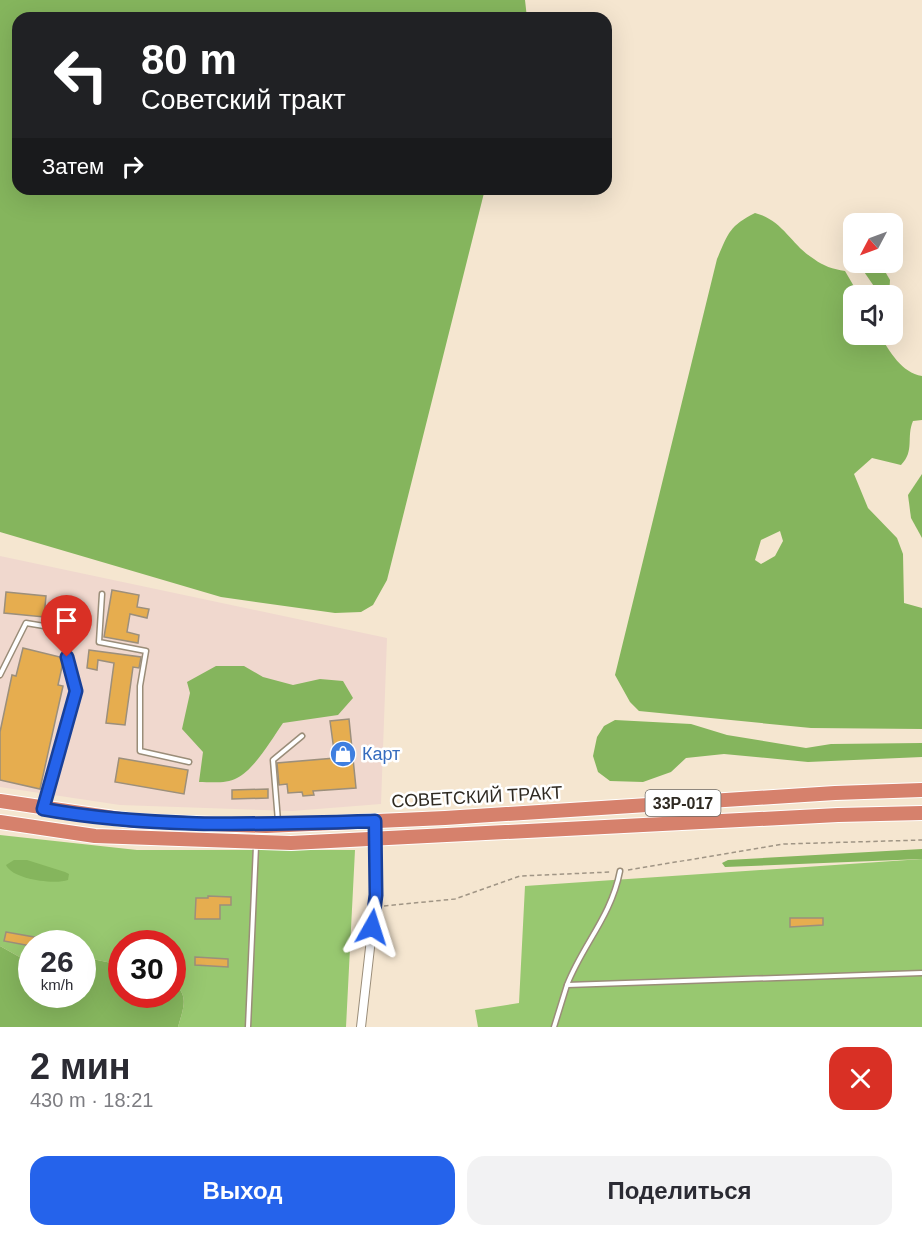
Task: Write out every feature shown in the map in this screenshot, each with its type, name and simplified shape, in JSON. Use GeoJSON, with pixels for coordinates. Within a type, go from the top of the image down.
{"type":"FeatureCollection","features":[{"type":"Feature","properties":{"kind":"highway","name":"СОВЕТСКИЙ ТРАКТ"},"geometry":{"type":"LineString","coordinates":[[0,801],[134,821],[278,825],[922,790]]}},
{"type":"Feature","properties":{"kind":"highway","name":"СОВЕТСКИЙ ТРАКТ"},"geometry":{"type":"LineString","coordinates":[[0,822],[95,836],[257,842],[375,840],[838,814],[922,813]]}},
{"type":"Feature","properties":{"kind":"highway"},"geometry":{"type":"LineString","coordinates":[[375,821],[375,840]]}},
{"type":"Feature","properties":{"kind":"street"},"geometry":{"type":"LineString","coordinates":[[361,1027],[375,907],[375,840]]}},
{"type":"Feature","properties":{"kind":"lane"},"geometry":{"type":"LineString","coordinates":[[102,594],[99,642],[146,651],[140,686],[140,751],[189,762]]}},
{"type":"Feature","properties":{"kind":"lane"},"geometry":{"type":"LineString","coordinates":[[0,675],[26,623],[62,629],[76,691],[43,809]]}},
{"type":"Feature","properties":{"kind":"lane"},"geometry":{"type":"LineString","coordinates":[[278,825],[273,760],[302,736]]}},
{"type":"Feature","properties":{"kind":"lane"},"geometry":{"type":"LineString","coordinates":[[248,1027],[257,842]]}},
{"type":"Feature","properties":{"kind":"lane"},"geometry":{"type":"LineString","coordinates":[[554,1027],[575,965],[611,904],[620,871]]}},
{"type":"Feature","properties":{"kind":"lane"},"geometry":{"type":"LineString","coordinates":[[567,985],[922,973]]}},
{"type":"Feature","properties":{"kind":"path"},"geometry":{"type":"LineString","coordinates":[[375,907],[455,899],[520,876],[620,871],[784,844],[922,840]]}},
{"type":"Feature","properties":{"kind":"shaded area"},"geometry":{"type":"Polygon","coordinates":[[[0,556],[387,638],[381,804],[292,811],[120,805],[0,787],[0,556]]]}},
{"type":"Feature","properties":{"kind":"green space"},"geometry":{"type":"Polygon","coordinates":[[[0,0],[525,0],[526,12],[12,12],[12,195],[483,195],[387,580],[373,605],[361,612],[335,613],[221,597],[0,532],[0,0]]]}},
{"type":"Feature","properties":{"kind":"green space"},"geometry":{"type":"Polygon","coordinates":[[[755,213],[765,216],[817,261],[846,273],[853,285],[843,285],[843,345],[886,345],[902,366],[922,376],[922,420],[913,421],[905,460],[901,465],[872,458],[854,474],[868,508],[897,538],[903,554],[904,603],[922,608],[922,729],[811,728],[639,711],[630,702],[615,675],[717,259],[730,231],[755,213]],[[780,531],[761,540],[755,560],[761,564],[775,556],[783,541],[780,531]]]}},
{"type":"Feature","properties":{"kind":"green space"},"geometry":{"type":"Polygon","coordinates":[[[865,273],[886,273],[890,280],[890,285],[873,285],[865,273]]]}},
{"type":"Feature","properties":{"kind":"green space"},"geometry":{"type":"Polygon","coordinates":[[[922,474],[922,538],[911,518],[908,495],[922,474]]]}},
{"type":"Feature","properties":{"kind":"green space"},"geometry":{"type":"Polygon","coordinates":[[[216,666],[244,666],[263,677],[293,685],[320,679],[343,681],[353,698],[338,715],[283,723],[256,761],[237,778],[223,782],[199,782],[203,752],[182,729],[190,693],[187,682],[216,666]]]}},
{"type":"Feature","properties":{"kind":"green space"},"geometry":{"type":"Polygon","coordinates":[[[615,720],[691,724],[727,735],[806,748],[831,744],[922,743],[922,757],[808,762],[724,754],[686,758],[671,772],[643,782],[610,781],[598,772],[593,756],[597,737],[604,726],[615,720]]]}},
{"type":"Feature","properties":{"kind":"green space"},"geometry":{"type":"Polygon","coordinates":[[[0,835],[137,850],[355,850],[346,1027],[178,1027],[183,1008],[186,1008],[186,930],[108,930],[108,962],[96,960],[96,930],[18,930],[18,956],[0,946],[0,835]]]}},
{"type":"Feature","properties":{"kind":"green space"},"geometry":{"type":"Polygon","coordinates":[[[922,849],[922,859],[725,867],[722,863],[728,860],[922,849]]]}},
{"type":"Feature","properties":{"kind":"green space"},"geometry":{"type":"Polygon","coordinates":[[[922,859],[922,1027],[478,1027],[475,1010],[519,1003],[525,886],[922,859]]]}},
{"type":"Feature","properties":{"kind":"green space"},"geometry":{"type":"Polygon","coordinates":[[[14,860],[27,860],[65,872],[69,874],[68,880],[53,882],[34,880],[16,874],[6,865],[14,860]]]}},
{"type":"Feature","properties":{"kind":"green space"},"geometry":{"type":"Polygon","coordinates":[[[0,946],[18,956],[18,1008],[96,1008],[96,960],[108,962],[108,1008],[183,1008],[178,1027],[0,1027],[0,946]]]}},
{"type":"Feature","properties":{"kind":"building"},"geometry":{"type":"Polygon","coordinates":[[[112,590],[139,595],[137,607],[149,609],[147,618],[130,614],[127,632],[139,635],[138,643],[104,637],[112,590]]]}},
{"type":"Feature","properties":{"kind":"building"},"geometry":{"type":"Polygon","coordinates":[[[6,592],[46,596],[44,617],[4,613],[6,592]]]}},
{"type":"Feature","properties":{"kind":"building"},"geometry":{"type":"Polygon","coordinates":[[[23,648],[64,658],[58,685],[63,686],[40,789],[0,780],[0,732],[12,675],[16,676],[23,648]]]}},
{"type":"Feature","properties":{"kind":"building"},"geometry":{"type":"Polygon","coordinates":[[[89,650],[141,657],[139,668],[133,667],[125,725],[106,723],[114,663],[98,660],[97,670],[87,668],[89,650]]]}},
{"type":"Feature","properties":{"kind":"building"},"geometry":{"type":"Polygon","coordinates":[[[349,719],[356,788],[313,791],[314,795],[303,796],[302,792],[288,793],[287,784],[279,785],[277,763],[335,758],[330,721],[349,719]]]}},
{"type":"Feature","properties":{"kind":"building"},"geometry":{"type":"Polygon","coordinates":[[[119,758],[188,770],[184,794],[115,782],[119,758]]]}},
{"type":"Feature","properties":{"kind":"building"},"geometry":{"type":"Polygon","coordinates":[[[268,789],[268,798],[232,799],[232,790],[268,789]]]}},
{"type":"Feature","properties":{"kind":"building"},"geometry":{"type":"Polygon","coordinates":[[[208,896],[231,897],[231,905],[220,905],[220,919],[195,919],[196,898],[208,898],[208,896]]]}},
{"type":"Feature","properties":{"kind":"building"},"geometry":{"type":"Polygon","coordinates":[[[790,918],[823,918],[823,925],[790,927],[790,918]]]}},
{"type":"Feature","properties":{"kind":"building"},"geometry":{"type":"Polygon","coordinates":[[[6,932],[18,934],[18,944],[4,941],[6,932]]]}},
{"type":"Feature","properties":{"kind":"building"},"geometry":{"type":"Polygon","coordinates":[[[195,957],[228,959],[228,967],[195,965],[195,957]]]}},
{"type":"Feature","properties":{"kind":"place","name":"Карт"},"geometry":{"type":"Point","coordinates":[343,754]}},
{"type":"Feature","properties":{"kind":"route"},"geometry":{"type":"LineString","coordinates":[[67,657],[76,691],[43,809],[134,821],[266,825],[375,821],[376,895],[372,927]]}}]}
